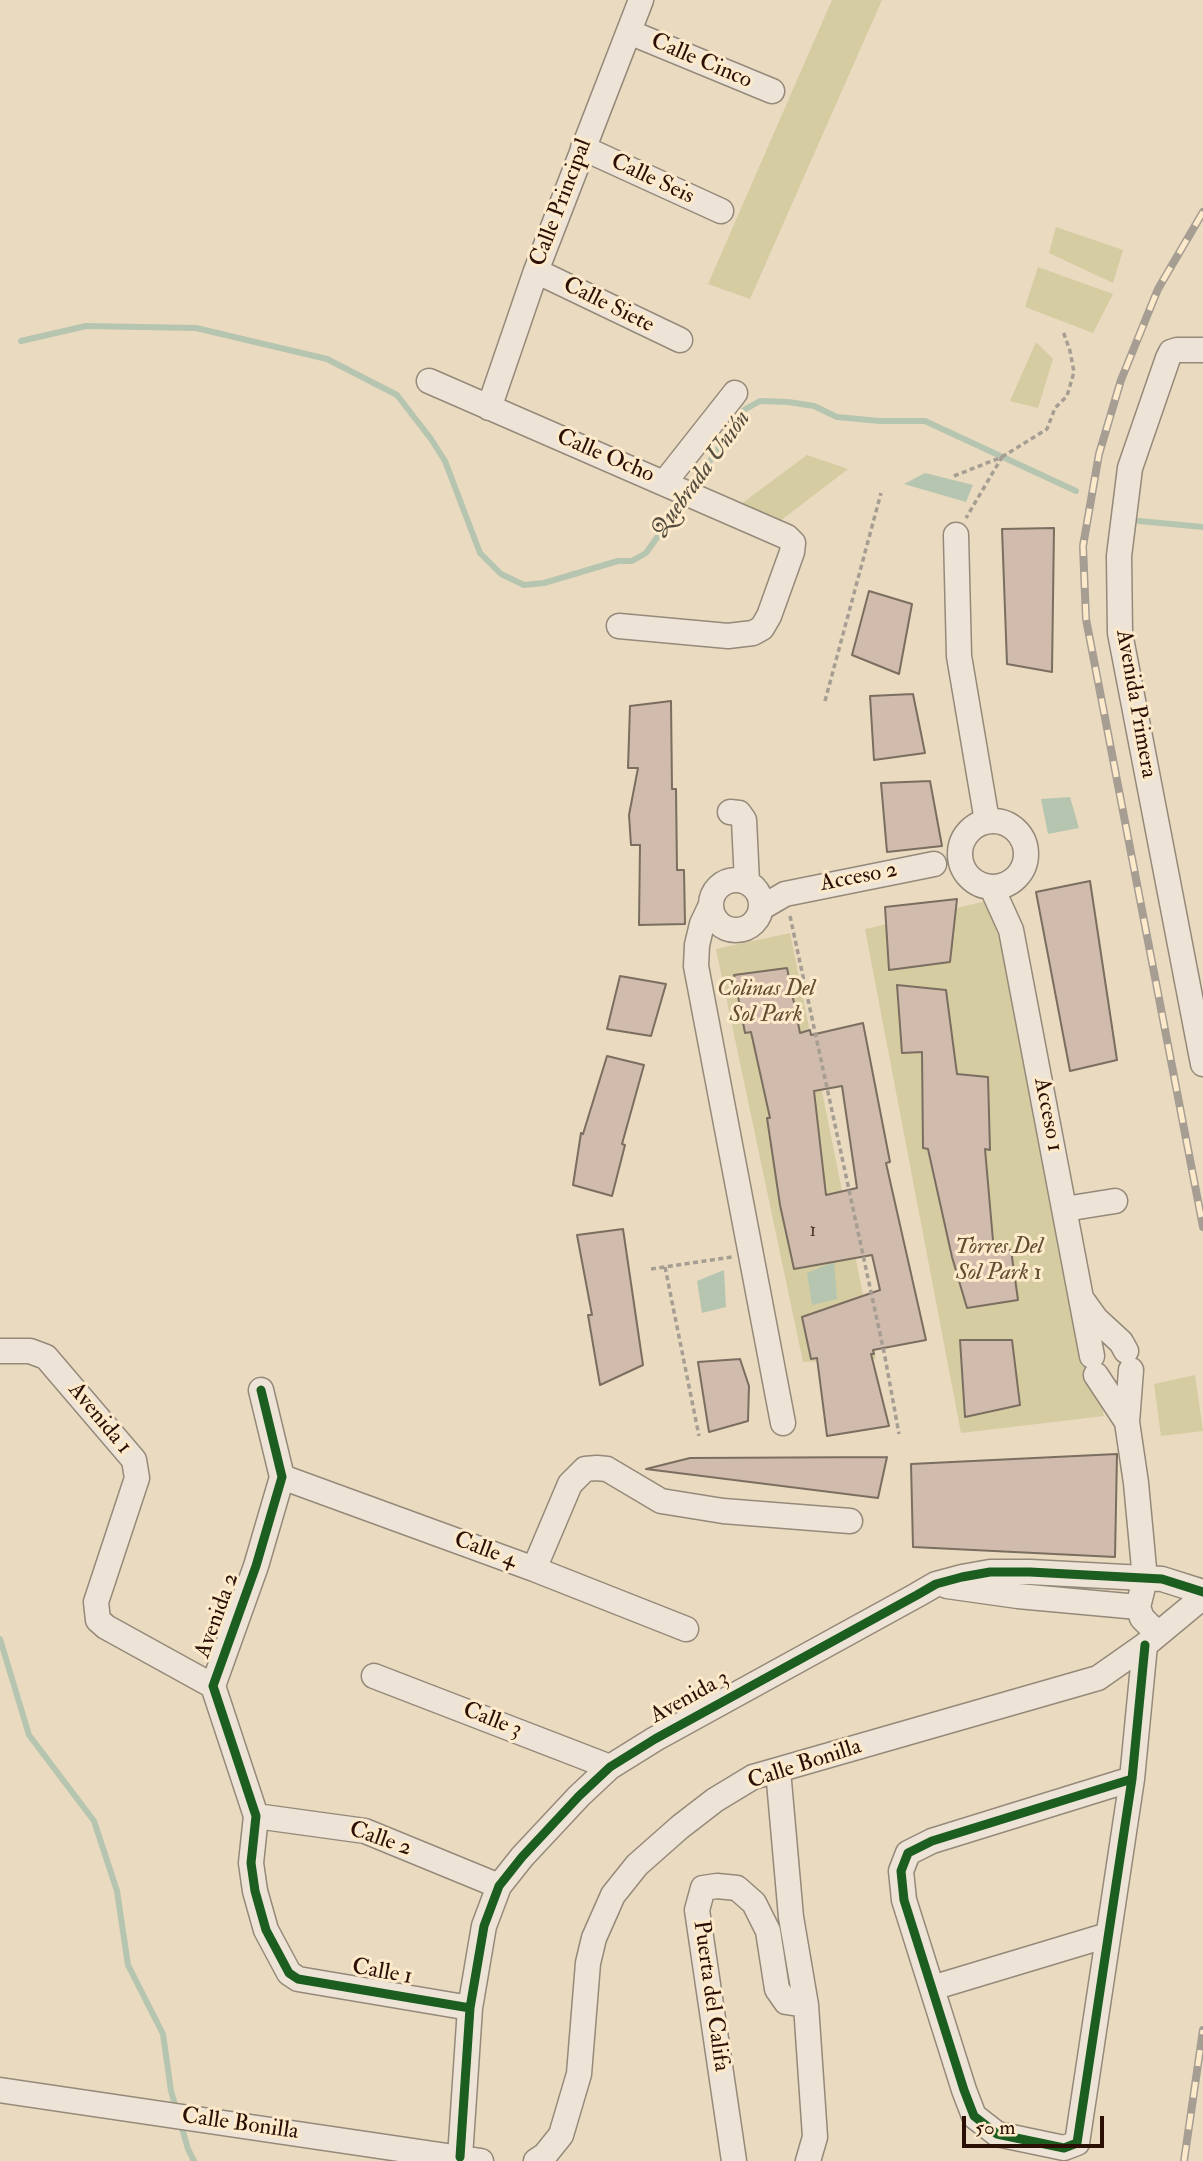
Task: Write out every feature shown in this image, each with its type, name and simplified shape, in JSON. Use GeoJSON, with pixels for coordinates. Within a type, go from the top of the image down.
{"type":"FeatureCollection","features":[{"type":"Feature","properties":{"kind":"street","name":"Calle Principal"},"geometry":{"type":"LineString","coordinates":[[489,408],[536,271],[641,0]]}},
{"type":"Feature","properties":{"kind":"street","name":"Calle Cinco"},"geometry":{"type":"LineString","coordinates":[[629,32],[772,91]]}},
{"type":"Feature","properties":{"kind":"street","name":"Calle Seis"},"geometry":{"type":"LineString","coordinates":[[583,148],[721,211]]}},
{"type":"Feature","properties":{"kind":"street","name":"Calle Siete"},"geometry":{"type":"LineString","coordinates":[[536,271],[680,340]]}},
{"type":"Feature","properties":{"kind":"street","name":"Avenida Primera"},"geometry":{"type":"LineString","coordinates":[[1203,351],[1177,349],[1171,352],[1165,365],[1130,468],[1120,552],[1120,633],[1203,1064]]}},
{"type":"Feature","properties":{"kind":"street","name":"Calle Ocho"},"geometry":{"type":"LineString","coordinates":[[429,381],[787,537],[793,543],[769,616],[762,628],[753,633],[739,636],[619,626]]}},
{"type":"Feature","properties":{"kind":"street"},"geometry":{"type":"LineString","coordinates":[[680,490],[734,393]]}},
{"type":"Feature","properties":{"kind":"street"},"geometry":{"type":"LineString","coordinates":[[956,535],[959,656],[987,821]]}},
{"type":"Feature","properties":{"kind":"street"},"geometry":{"type":"LineString","coordinates":[[730,812],[739,813],[744,820],[758,918],[742,930],[711,928],[696,966],[783,1423]]}},
{"type":"Feature","properties":{"kind":"street"},"geometry":{"type":"LineString","coordinates":[[987,821],[1007,824],[1022,836],[1027,856],[1025,866],[1003,885],[981,886],[971,880],[962,859],[965,835],[975,826],[987,821]]}},
{"type":"Feature","properties":{"kind":"street","name":"Acceso 2"},"geometry":{"type":"LineString","coordinates":[[711,928],[712,896],[726,881],[737,880],[756,900],[962,859]]}},
{"type":"Feature","properties":{"kind":"street","name":"Acceso 1"},"geometry":{"type":"LineString","coordinates":[[1003,885],[1094,1365],[1127,1422]]}},
{"type":"Feature","properties":{"kind":"street"},"geometry":{"type":"LineString","coordinates":[[1065,1209],[1115,1201]]}},
{"type":"Feature","properties":{"kind":"street","name":"Acceso 1"},"geometry":{"type":"LineString","coordinates":[[1083,1300],[1096,1319],[1121,1342],[1129,1361],[1127,1422],[1136,1483],[1144,1579]]}},
{"type":"Feature","properties":{"kind":"street","name":"Avenida 1"},"geometry":{"type":"LineString","coordinates":[[0,1351],[30,1351],[46,1357],[134,1460],[137,1478],[96,1602],[98,1620],[213,1686]]}},
{"type":"Feature","properties":{"kind":"street","name":"Avenida 2"},"geometry":{"type":"LineString","coordinates":[[261,1390],[282,1477],[256,1566],[213,1686],[256,1816],[251,1863],[255,1891],[267,1930],[289,1973]]}},
{"type":"Feature","properties":{"kind":"street"},"geometry":{"type":"LineString","coordinates":[[534,1569],[570,1484],[586,1469],[607,1469],[661,1501],[723,1511],[850,1521]]}},
{"type":"Feature","properties":{"kind":"street","name":"Calle 4"},"geometry":{"type":"LineString","coordinates":[[282,1477],[534,1569],[686,1629]]}},
{"type":"Feature","properties":{"kind":"street","name":"Avenida 3"},"geometry":{"type":"LineString","coordinates":[[470,2159],[470,2008],[484,1926],[499,1886],[546,1831],[610,1767],[655,1739],[936,1584],[990,1572],[1162,1579],[1203,1595]]}},
{"type":"Feature","properties":{"kind":"street"},"geometry":{"type":"LineString","coordinates":[[1132,1779],[932,1841],[908,1853],[901,1871],[904,1900],[964,2090],[974,2116],[997,2134],[1064,2148],[1077,2143],[1082,2123],[1108,1935],[1132,1779],[1152,1639],[1138,1607],[1144,1579]]}},
{"type":"Feature","properties":{"kind":"street"},"geometry":{"type":"LineString","coordinates":[[936,1584],[1018,1596],[1138,1607]]}},
{"type":"Feature","properties":{"kind":"street","name":"Calle Bonilla"},"geometry":{"type":"LineString","coordinates":[[541,2159],[561,2135],[579,2074],[589,1963],[594,1938],[613,1895],[637,1865],[680,1827],[715,1800],[754,1777],[1098,1678],[1152,1639],[1203,1595]]}},
{"type":"Feature","properties":{"kind":"street","name":"Calle 3"},"geometry":{"type":"LineString","coordinates":[[374,1676],[610,1767]]}},
{"type":"Feature","properties":{"kind":"street"},"geometry":{"type":"LineString","coordinates":[[778,1770],[791,1917],[806,2006],[815,2137],[808,2161]]}},
{"type":"Feature","properties":{"kind":"street","name":"Calle 2"},"geometry":{"type":"LineString","coordinates":[[256,1816],[365,1831],[499,1886]]}},
{"type":"Feature","properties":{"kind":"street","name":"Puerta del Califa"},"geometry":{"type":"LineString","coordinates":[[734,2161],[697,1910],[703,1888],[717,1885],[737,1888],[754,1903],[768,1931],[777,1989],[786,2002],[806,2006]]}},
{"type":"Feature","properties":{"kind":"street"},"geometry":{"type":"LineString","coordinates":[[932,1988],[1108,1935]]}},
{"type":"Feature","properties":{"kind":"street","name":"Calle 1"},"geometry":{"type":"LineString","coordinates":[[289,1973],[299,1979],[470,2008]]}},
{"type":"Feature","properties":{"kind":"street","name":"Calle Bonilla"},"geometry":{"type":"LineString","coordinates":[[0,2090],[470,2159]]}},
{"type":"Feature","properties":{"kind":"path"},"geometry":{"type":"LineString","coordinates":[[954,476],[1002,457],[1047,429],[1055,408],[1067,396],[1074,372],[1063,331]]}},
{"type":"Feature","properties":{"kind":"path"},"geometry":{"type":"LineString","coordinates":[[956,535],[1002,457]]}},
{"type":"Feature","properties":{"kind":"path"},"geometry":{"type":"LineString","coordinates":[[825,701],[881,494]]}},
{"type":"Feature","properties":{"kind":"path"},"geometry":{"type":"LineString","coordinates":[[785,894],[885,1357],[899,1434]]}},
{"type":"Feature","properties":{"kind":"path"},"geometry":{"type":"LineString","coordinates":[[711,928],[723,934],[749,932],[756,900]]}},
{"type":"Feature","properties":{"kind":"path"},"geometry":{"type":"LineString","coordinates":[[651,1269],[751,1254]]}},
{"type":"Feature","properties":{"kind":"path"},"geometry":{"type":"LineString","coordinates":[[665,1267],[699,1436]]}},
{"type":"Feature","properties":{"kind":"green space"},"geometry":{"type":"Polygon","coordinates":[[[832,0],[882,0],[750,299],[708,284],[832,0]]]}},
{"type":"Feature","properties":{"kind":"green space"},"geometry":{"type":"Polygon","coordinates":[[[1056,227],[1123,250],[1113,283],[1049,253],[1056,227]]]}},
{"type":"Feature","properties":{"kind":"green space"},"geometry":{"type":"Polygon","coordinates":[[[1038,267],[1113,294],[1093,333],[1025,307],[1038,267]]]}},
{"type":"Feature","properties":{"kind":"green space"},"geometry":{"type":"Polygon","coordinates":[[[1036,342],[1053,359],[1038,408],[1010,401],[1036,342]]]}},
{"type":"Feature","properties":{"kind":"green space"},"geometry":{"type":"Polygon","coordinates":[[[807,455],[848,469],[780,521],[741,504],[807,455]]]}},
{"type":"Feature","properties":{"kind":"green space","name":"Torres Del Sol Park 1"},"geometry":{"type":"Polygon","coordinates":[[[991,900],[1104,1416],[961,1433],[865,929],[991,900]]]}},
{"type":"Feature","properties":{"kind":"green space","name":"Colinas Del Sol Park"},"geometry":{"type":"Polygon","coordinates":[[[790,933],[876,1359],[803,1362],[716,949],[790,933]]]}},
{"type":"Feature","properties":{"kind":"green space"},"geometry":{"type":"Polygon","coordinates":[[[1195,1375],[1203,1431],[1161,1436],[1154,1384],[1195,1375]]]}},
{"type":"Feature","properties":{"kind":"shaded area"},"geometry":{"type":"Polygon","coordinates":[[[925,473],[973,485],[966,502],[904,484],[925,473]]]}},
{"type":"Feature","properties":{"kind":"shaded area"},"geometry":{"type":"Polygon","coordinates":[[[1070,797],[1079,828],[1048,834],[1041,799],[1070,797]]]}},
{"type":"Feature","properties":{"kind":"shaded area"},"geometry":{"type":"Polygon","coordinates":[[[834,1262],[837,1299],[812,1305],[807,1273],[834,1262]]]}},
{"type":"Feature","properties":{"kind":"shaded area"},"geometry":{"type":"Polygon","coordinates":[[[724,1270],[726,1307],[702,1313],[697,1281],[724,1270]]]}},
{"type":"Feature","properties":{"kind":"building"},"geometry":{"type":"Polygon","coordinates":[[[1054,528],[1052,672],[1007,664],[1002,529],[1054,528]]]}},
{"type":"Feature","properties":{"kind":"building"},"geometry":{"type":"Polygon","coordinates":[[[869,591],[912,604],[899,674],[852,655],[869,591]]]}},
{"type":"Feature","properties":{"kind":"building"},"geometry":{"type":"Polygon","coordinates":[[[913,694],[925,753],[874,760],[870,696],[913,694]]]}},
{"type":"Feature","properties":{"kind":"building"},"geometry":{"type":"Polygon","coordinates":[[[671,701],[672,789],[676,789],[677,870],[684,870],[685,924],[639,925],[640,845],[631,845],[629,815],[638,768],[628,768],[630,706],[671,701]]]}},
{"type":"Feature","properties":{"kind":"building"},"geometry":{"type":"Polygon","coordinates":[[[930,781],[942,846],[887,852],[881,783],[930,781]]]}},
{"type":"Feature","properties":{"kind":"building"},"geometry":{"type":"Polygon","coordinates":[[[1090,881],[1117,1060],[1070,1071],[1036,892],[1090,881]]]}},
{"type":"Feature","properties":{"kind":"building"},"geometry":{"type":"Polygon","coordinates":[[[957,899],[950,962],[889,970],[885,907],[957,899]]]}},
{"type":"Feature","properties":{"kind":"building"},"geometry":{"type":"Polygon","coordinates":[[[787,968],[800,1033],[810,1030],[811,1035],[863,1023],[890,1162],[886,1163],[926,1340],[873,1350],[874,1354],[871,1354],[889,1426],[827,1436],[817,1358],[811,1359],[802,1317],[880,1290],[872,1255],[794,1269],[780,1205],[767,1118],[770,1118],[751,1032],[745,1033],[734,975],[787,968]],[[842,1086],[814,1091],[826,1195],[857,1188],[842,1086]]]}},
{"type":"Feature","properties":{"kind":"building"},"geometry":{"type":"Polygon","coordinates":[[[620,976],[666,984],[651,1036],[607,1029],[620,976]]]}},
{"type":"Feature","properties":{"kind":"building"},"geometry":{"type":"Polygon","coordinates":[[[897,985],[946,990],[957,1074],[988,1077],[990,1150],[985,1149],[994,1252],[1011,1250],[1018,1300],[967,1308],[952,1257],[928,1149],[923,1148],[922,1052],[902,1053],[897,985]]]}},
{"type":"Feature","properties":{"kind":"building"},"geometry":{"type":"Polygon","coordinates":[[[607,1056],[644,1065],[622,1144],[625,1145],[612,1196],[573,1185],[581,1133],[583,1134],[607,1056]]]}},
{"type":"Feature","properties":{"kind":"building"},"geometry":{"type":"Polygon","coordinates":[[[623,1229],[643,1365],[600,1385],[588,1315],[592,1315],[577,1235],[623,1229]]]}},
{"type":"Feature","properties":{"kind":"building"},"geometry":{"type":"Polygon","coordinates":[[[960,1340],[1012,1340],[1020,1405],[965,1417],[960,1340]]]}},
{"type":"Feature","properties":{"kind":"building"},"geometry":{"type":"Polygon","coordinates":[[[740,1359],[749,1386],[748,1421],[709,1432],[698,1362],[740,1359]]]}},
{"type":"Feature","properties":{"kind":"building"},"geometry":{"type":"Polygon","coordinates":[[[1117,1454],[1115,1557],[913,1547],[911,1464],[1117,1454]]]}},
{"type":"Feature","properties":{"kind":"building"},"geometry":{"type":"Polygon","coordinates":[[[887,1457],[878,1498],[646,1469],[690,1458],[887,1457]]]}},
{"type":"Feature","properties":{"kind":"waterway","name":"Quebrada Unión"},"geometry":{"type":"LineString","coordinates":[[21,341],[86,326],[196,328],[327,359],[397,395],[445,461],[480,553],[501,574],[524,585],[544,583],[618,561],[632,561],[646,553],[685,498]]}},
{"type":"Feature","properties":{"kind":"waterway","name":"Quebrada Unión"},"geometry":{"type":"LineString","coordinates":[[691,489],[744,410],[760,401],[814,406],[837,417],[925,421],[1076,491]]}},
{"type":"Feature","properties":{"kind":"waterway","name":"Quebrada Unión"},"geometry":{"type":"LineString","coordinates":[[1139,521],[1203,527]]}},
{"type":"Feature","properties":{"kind":"waterway"},"geometry":{"type":"LineString","coordinates":[[0,1639],[29,1735],[94,1821],[117,1891],[128,1965],[163,2034],[171,2091],[177,2111]]}},
{"type":"Feature","properties":{"kind":"waterway"},"geometry":{"type":"LineString","coordinates":[[180,2121],[194,2161]]}},
{"type":"Feature","properties":{"kind":"railway"},"geometry":{"type":"LineString","coordinates":[[1203,212],[1158,289],[1121,380],[1099,454],[1083,546],[1086,619],[1203,1227]]}},
{"type":"Feature","properties":{"kind":"railway"},"geometry":{"type":"LineString","coordinates":[[1184,2161],[1203,2030]]}},
{"type":"Feature","properties":{"kind":"cycle path"},"geometry":{"type":"LineString","coordinates":[[261,1390],[282,1477],[256,1566],[213,1686],[256,1816],[251,1863],[255,1891],[266,1930],[289,1973],[298,1979],[470,2008]]}},
{"type":"Feature","properties":{"kind":"cycle path"},"geometry":{"type":"LineString","coordinates":[[460,2157],[470,2008],[484,1926],[499,1886],[522,1857],[610,1767],[655,1739],[936,1584],[990,1572],[1030,1572],[1162,1579],[1203,1592]]}},
{"type":"Feature","properties":{"kind":"cycle path"},"geometry":{"type":"LineString","coordinates":[[1132,1779],[932,1841],[908,1853],[901,1871],[904,1900],[964,2090],[974,2116],[997,2134],[1064,2148],[1077,2143],[1132,1779],[1145,1645]]}}]}
